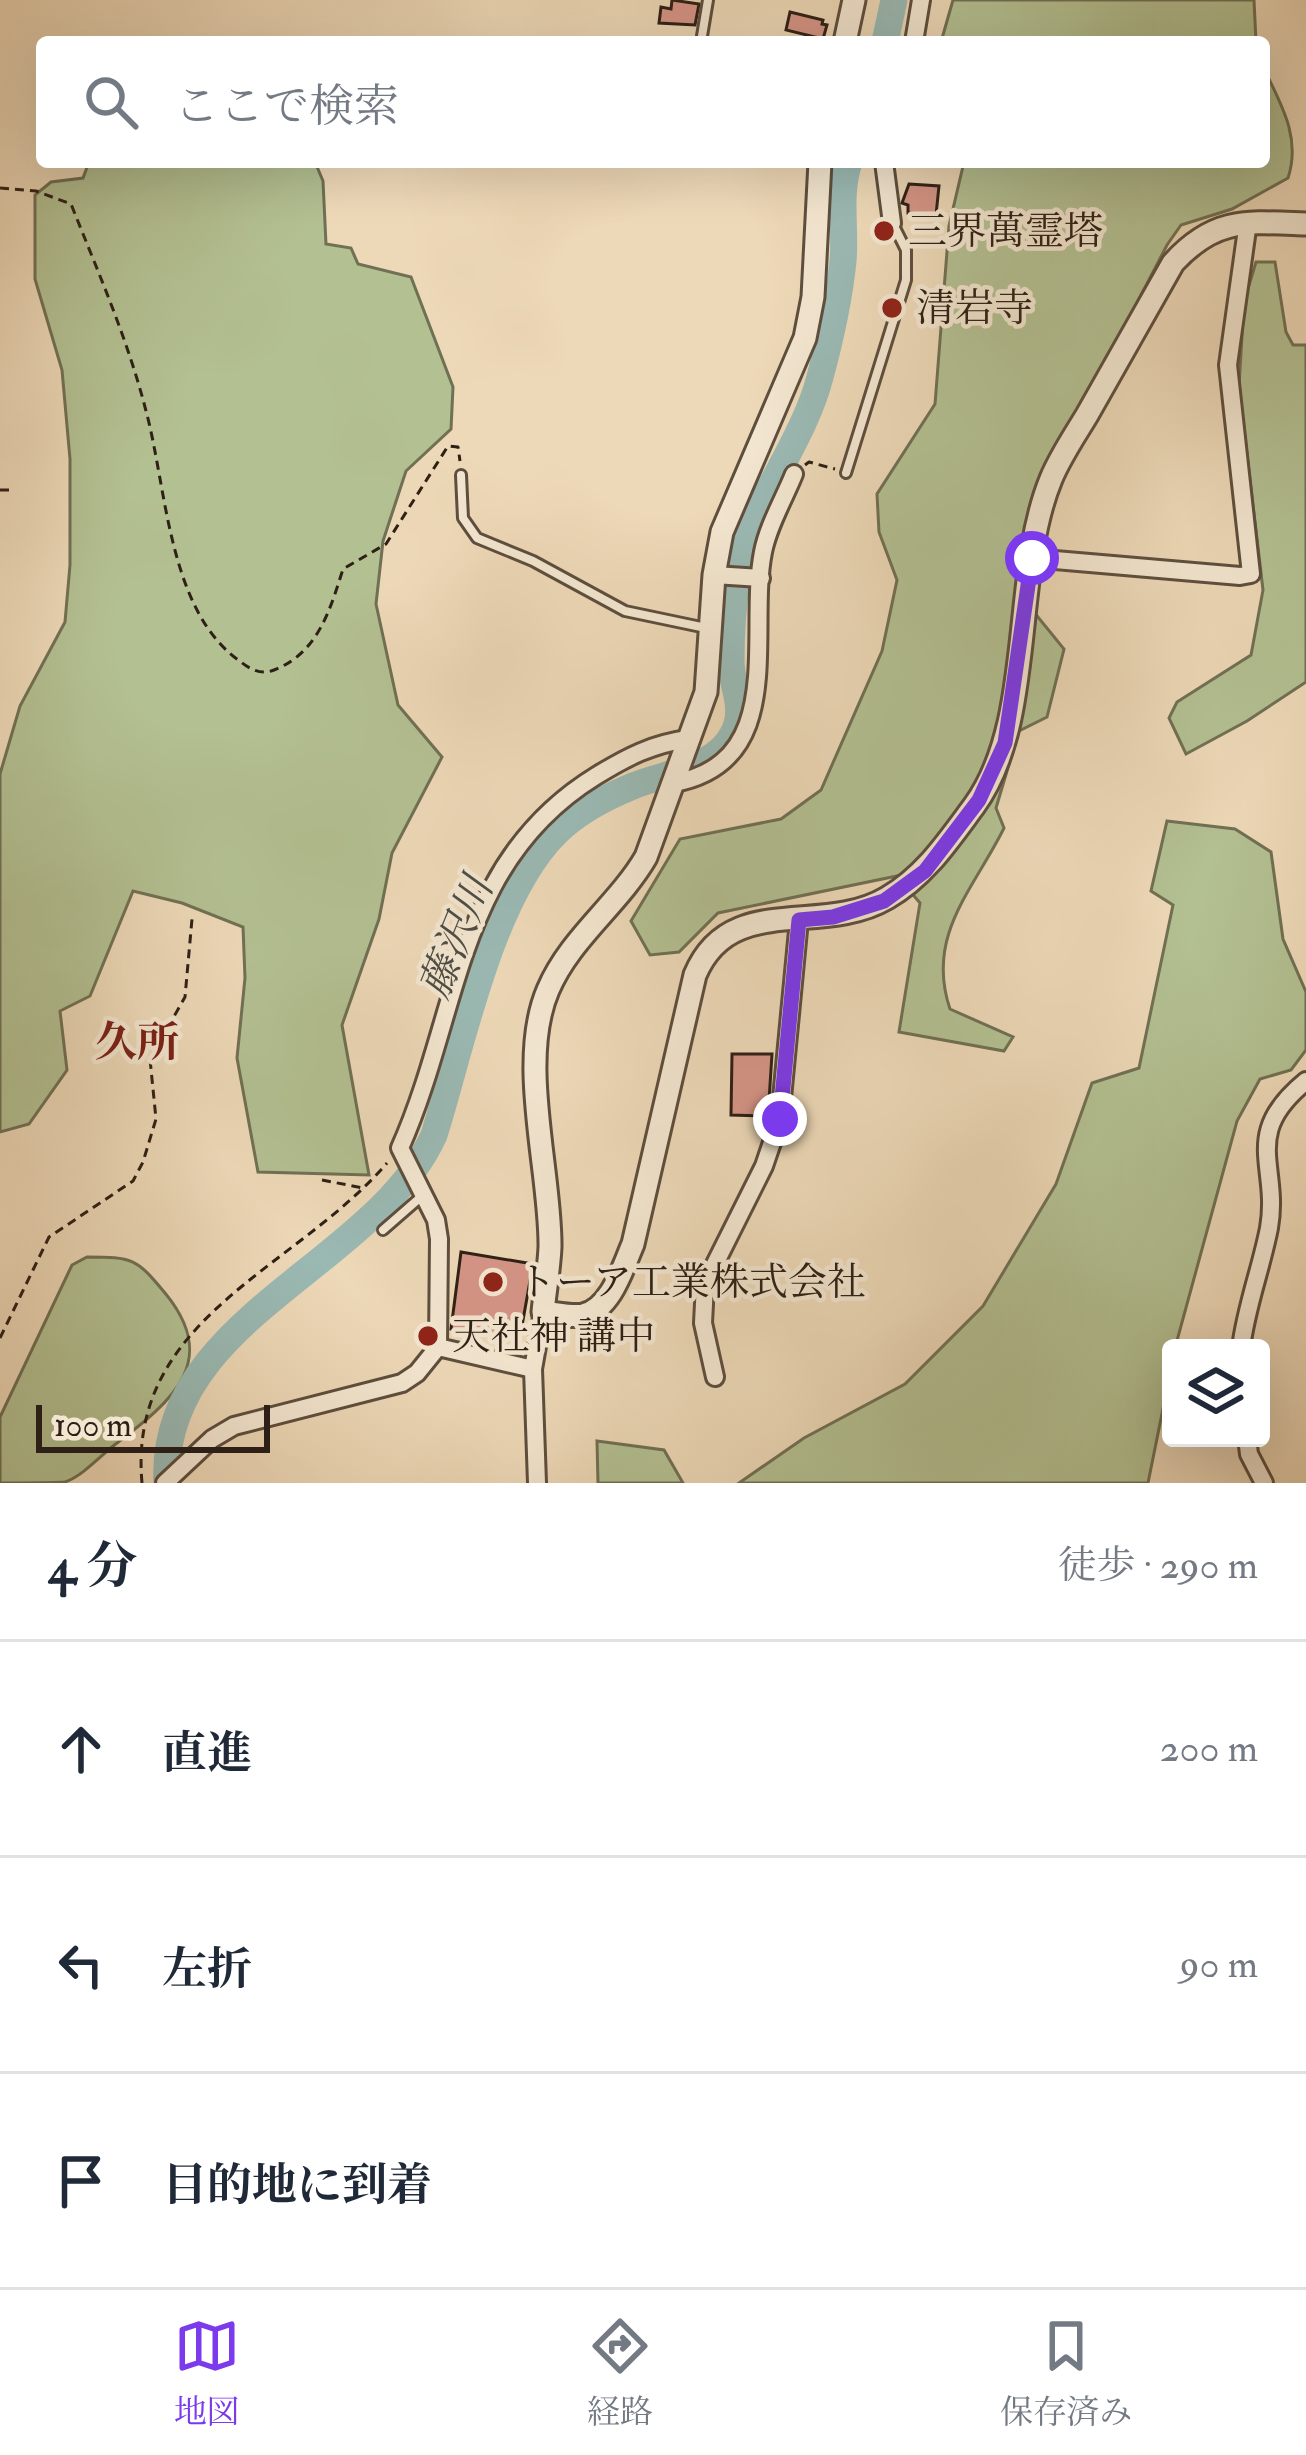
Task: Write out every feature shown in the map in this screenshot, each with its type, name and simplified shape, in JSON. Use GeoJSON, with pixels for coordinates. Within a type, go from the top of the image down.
{"type":"FeatureCollection","features":[{"type":"Feature","properties":{"kind":"street"},"geometry":{"type":"LineString","coordinates":[[846,36],[854,0]]}},
{"type":"Feature","properties":{"kind":"street"},"geometry":{"type":"LineString","coordinates":[[915,36],[922,0]]}},
{"type":"Feature","properties":{"kind":"street"},"geometry":{"type":"LineString","coordinates":[[537,1483],[533,1369],[550,1246],[538,1139],[538,1034],[545,997],[571,949],[634,878],[646,857],[706,692],[722,532],[805,338],[813,297],[820,168]]}},
{"type":"Feature","properties":{"kind":"street"},"geometry":{"type":"LineString","coordinates":[[885,168],[892,223]]}},
{"type":"Feature","properties":{"kind":"street"},"geometry":{"type":"LineString","coordinates":[[543,1312],[583,1315],[600,1306],[633,1244],[695,975],[704,956],[726,934],[746,923],[833,917],[884,901],[925,871],[979,800],[1005,743],[1032,558],[1051,479],[1173,263],[1193,241],[1219,227],[1248,222],[1306,224]]}},
{"type":"Feature","properties":{"kind":"street"},"geometry":{"type":"LineString","coordinates":[[1032,558],[1251,574],[1228,365],[1248,222]]}},
{"type":"Feature","properties":{"kind":"street"},"geometry":{"type":"LineString","coordinates":[[674,783],[708,771],[745,734],[754,708],[758,577],[766,541],[801,468]]}},
{"type":"Feature","properties":{"kind":"street"},"geometry":{"type":"LineString","coordinates":[[720,575],[758,577]]}},
{"type":"Feature","properties":{"kind":"street"},"geometry":{"type":"LineString","coordinates":[[165,1483],[212,1439],[234,1426],[378,1392],[417,1373],[438,1347],[436,1220],[400,1148],[482,901],[517,843],[563,798],[656,743],[690,734]]}},
{"type":"Feature","properties":{"kind":"street"},"geometry":{"type":"LineString","coordinates":[[716,1377],[703,1323],[705,1284],[764,1166],[780,1119],[799,920]]}},
{"type":"Feature","properties":{"kind":"street"},"geometry":{"type":"LineString","coordinates":[[1242,1339],[1269,1227],[1265,1156],[1269,1130],[1277,1111],[1306,1081]]}},
{"type":"Feature","properties":{"kind":"street"},"geometry":{"type":"LineString","coordinates":[[438,1347],[533,1369]]}},
{"type":"Feature","properties":{"kind":"street"},"geometry":{"type":"LineString","coordinates":[[1248,1447],[1264,1483]]}},
{"type":"Feature","properties":{"kind":"lane"},"geometry":{"type":"LineString","coordinates":[[702,36],[708,0]]}},
{"type":"Feature","properties":{"kind":"lane"},"geometry":{"type":"LineString","coordinates":[[846,473],[906,280],[906,250],[892,223]]}},
{"type":"Feature","properties":{"kind":"lane"},"geometry":{"type":"LineString","coordinates":[[461,475],[464,518],[477,538],[533,561],[625,611],[713,629]]}},
{"type":"Feature","properties":{"kind":"lane"},"geometry":{"type":"LineString","coordinates":[[383,1230],[424,1194]]}},
{"type":"Feature","properties":{"kind":"path"},"geometry":{"type":"LineString","coordinates":[[0,188],[36,191],[71,204],[129,353],[182,573],[204,622],[227,653],[249,668],[266,673],[290,663],[325,627],[343,569],[386,544],[448,446],[458,447],[461,475]]}},
{"type":"Feature","properties":{"kind":"path"},"geometry":{"type":"LineString","coordinates":[[801,468],[832,468]]}},
{"type":"Feature","properties":{"kind":"path"},"geometry":{"type":"LineString","coordinates":[[0,490],[9,490]]}},
{"type":"Feature","properties":{"kind":"path"},"geometry":{"type":"LineString","coordinates":[[0,1338],[49,1237],[134,1181],[143,1162],[156,1119],[150,1059],[185,997],[193,919]]}},
{"type":"Feature","properties":{"kind":"path"},"geometry":{"type":"LineString","coordinates":[[142,1483],[145,1412],[164,1367],[197,1324],[365,1188],[400,1148]]}},
{"type":"Feature","properties":{"kind":"path"},"geometry":{"type":"LineString","coordinates":[[322,1180],[365,1188]]}},
{"type":"Feature","properties":{"kind":"green space"},"geometry":{"type":"Polygon","coordinates":[[[953,0],[1254,0],[1256,36],[943,36],[953,0]]]}},
{"type":"Feature","properties":{"kind":"green space"},"geometry":{"type":"Polygon","coordinates":[[[1270,82],[1283,109],[1292,149],[1288,178],[1232,209],[1181,225],[1038,494],[1016,590],[1064,649],[1047,717],[1019,731],[996,808],[1004,828],[956,914],[944,958],[950,1009],[1013,1037],[1004,1051],[899,1032],[920,903],[897,876],[718,913],[679,952],[650,955],[631,921],[680,839],[781,819],[821,790],[882,651],[897,580],[879,532],[877,494],[935,404],[949,226],[963,168],[1270,168],[1270,82]]]}},
{"type":"Feature","properties":{"kind":"green space"},"geometry":{"type":"Polygon","coordinates":[[[87,168],[318,168],[323,181],[326,244],[351,248],[358,264],[411,277],[453,387],[451,429],[406,471],[383,541],[376,604],[398,705],[442,757],[392,853],[379,919],[342,1025],[369,1175],[258,1172],[237,1058],[245,978],[243,927],[182,903],[133,891],[90,996],[60,1011],[67,1070],[29,1124],[0,1132],[0,774],[20,706],[65,622],[70,565],[70,459],[62,370],[35,279],[35,195],[51,182],[83,178],[87,168]]]}},
{"type":"Feature","properties":{"kind":"green space"},"geometry":{"type":"Polygon","coordinates":[[[1256,262],[1275,262],[1286,332],[1293,345],[1306,345],[1306,682],[1186,754],[1169,718],[1177,702],[1251,655],[1263,590],[1239,386],[1244,302],[1256,262]]]}},
{"type":"Feature","properties":{"kind":"green space"},"geometry":{"type":"Polygon","coordinates":[[[1167,821],[1235,829],[1271,852],[1283,939],[1306,992],[1306,1050],[1291,1070],[1260,1079],[1237,1121],[1177,1339],[1162,1339],[1162,1414],[1148,1483],[739,1483],[804,1438],[905,1384],[983,1306],[1056,1184],[1092,1083],[1139,1068],[1173,905],[1151,891],[1167,821]]]}},
{"type":"Feature","properties":{"kind":"green space"},"geometry":{"type":"Polygon","coordinates":[[[87,1257],[132,1262],[165,1293],[189,1339],[183,1378],[156,1411],[72,1479],[0,1483],[0,1417],[72,1265],[87,1257]]]}},
{"type":"Feature","properties":{"kind":"green space"},"geometry":{"type":"Polygon","coordinates":[[[597,1441],[664,1450],[683,1483],[598,1483],[597,1441]]]}},
{"type":"Feature","properties":{"kind":"building"},"geometry":{"type":"Polygon","coordinates":[[[672,0],[699,4],[695,25],[659,23],[661,7],[671,9],[672,0]]]}},
{"type":"Feature","properties":{"kind":"building"},"geometry":{"type":"Polygon","coordinates":[[[790,12],[827,25],[824,36],[786,30],[790,12]]]}},
{"type":"Feature","properties":{"kind":"building","name":"清岩寺"},"geometry":{"type":"Polygon","coordinates":[[[909,184],[939,186],[936,215],[908,213],[908,205],[902,203],[909,184]]]}},
{"type":"Feature","properties":{"kind":"building"},"geometry":{"type":"Polygon","coordinates":[[[732,1054],[772,1054],[768,1116],[731,1115],[732,1054]]]}},
{"type":"Feature","properties":{"kind":"building","name":"トーア工業株式会社"},"geometry":{"type":"Polygon","coordinates":[[[461,1252],[533,1264],[520,1337],[513,1340],[451,1329],[461,1252]]]}},
{"type":"Feature","properties":{"kind":"waterway","name":"藤沢川"},"geometry":{"type":"LineString","coordinates":[[886,36],[894,0]]}},
{"type":"Feature","properties":{"kind":"waterway","name":"藤沢川"},"geometry":{"type":"LineString","coordinates":[[167,1483],[173,1426],[196,1378],[232,1336],[366,1222],[405,1181],[434,1135],[481,975],[513,896],[533,861],[582,812],[633,786],[704,762],[734,732],[738,705],[731,651],[742,553],[820,377],[841,276],[848,168]]}},
{"type":"Feature","properties":{"kind":"place","name":"三界萬霊塔"},"geometry":{"type":"Point","coordinates":[884,231]}},
{"type":"Feature","properties":{"kind":"place","name":"清岩寺"},"geometry":{"type":"Point","coordinates":[892,308]}},
{"type":"Feature","properties":{"kind":"place","name":"トーア工業株式会社"},"geometry":{"type":"Point","coordinates":[493,1282]}},
{"type":"Feature","properties":{"kind":"place","name":"天社神 講中"},"geometry":{"type":"Point","coordinates":[428,1336]}},
{"type":"Feature","properties":{"kind":"district","name":"久所"},"geometry":{"type":"Point","coordinates":[137,1043]}},
{"type":"Feature","properties":{"kind":"route"},"geometry":{"type":"LineString","coordinates":[[780,1119],[799,920],[833,917],[884,901],[925,871],[979,800],[1005,743],[1032,558]]}}]}
